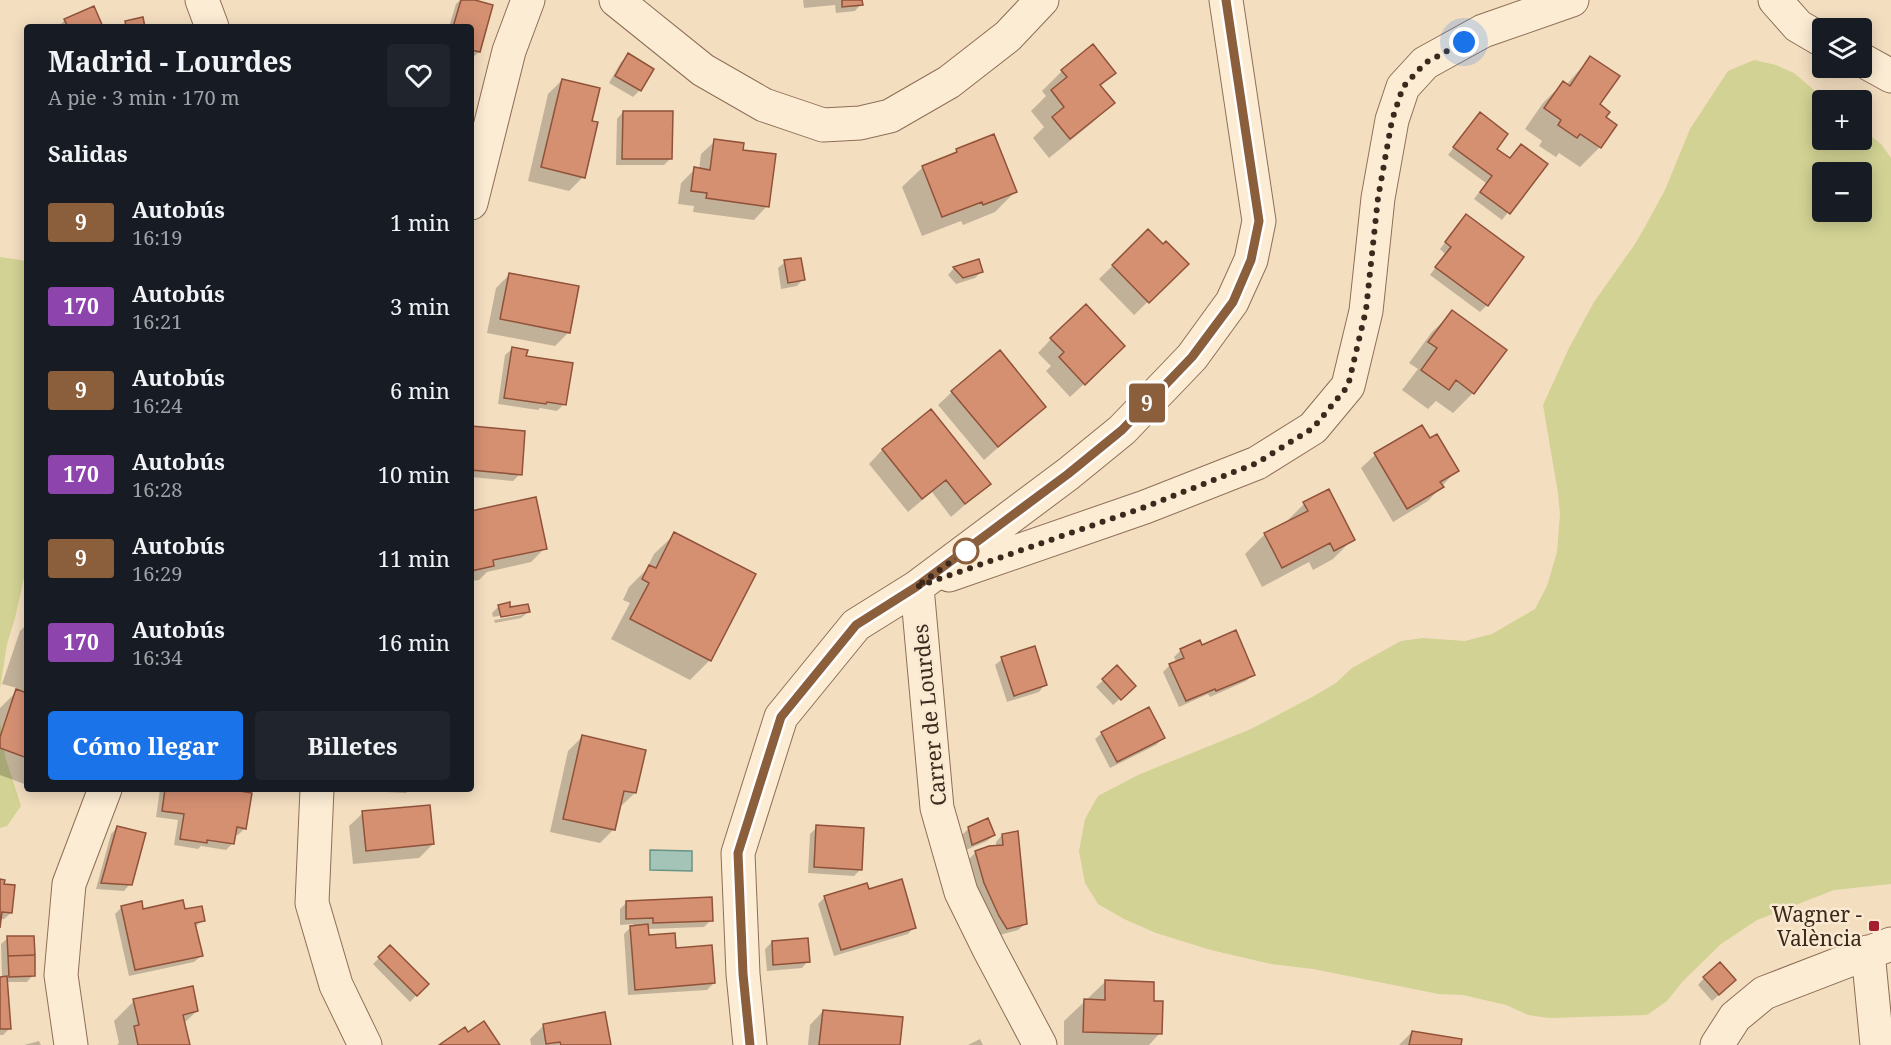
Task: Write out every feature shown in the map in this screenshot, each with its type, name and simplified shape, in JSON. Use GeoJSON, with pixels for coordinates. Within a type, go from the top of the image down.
{"type":"FeatureCollection","features":[{"type":"Feature","properties":{"kind":"street"},"geometry":{"type":"LineString","coordinates":[[202,0],[211,24]]}},
{"type":"Feature","properties":{"kind":"street"},"geometry":{"type":"LineString","coordinates":[[474,191],[509,51],[528,0]]}},
{"type":"Feature","properties":{"kind":"street"},"geometry":{"type":"LineString","coordinates":[[616,0],[703,70],[764,105],[823,125],[860,123],[890,116],[949,82],[1008,36],[1042,0]]}},
{"type":"Feature","properties":{"kind":"street"},"geometry":{"type":"LineString","coordinates":[[750,1045],[743,974],[738,853],[781,717],[856,625],[916,587],[1068,474],[1122,430],[1192,357],[1233,302],[1251,260],[1259,221],[1226,0]]}},
{"type":"Feature","properties":{"kind":"street"},"geometry":{"type":"LineString","coordinates":[[916,587],[1145,507],[1257,463],[1313,428],[1348,386],[1366,310],[1378,198],[1392,120],[1403,87],[1425,63],[1483,31],[1572,0]]}},
{"type":"Feature","properties":{"kind":"street"},"geometry":{"type":"LineString","coordinates":[[1775,0],[1798,26],[1812,34]]}},
{"type":"Feature","properties":{"kind":"street"},"geometry":{"type":"LineString","coordinates":[[1872,66],[1891,76]]}},
{"type":"Feature","properties":{"kind":"street","name":"Carrer de Lourdes"},"geometry":{"type":"LineString","coordinates":[[916,587],[937,808],[961,892],[1040,1045]]}},
{"type":"Feature","properties":{"kind":"street"},"geometry":{"type":"LineString","coordinates":[[71,1045],[61,975],[69,884],[104,792]]}},
{"type":"Feature","properties":{"kind":"street"},"geometry":{"type":"LineString","coordinates":[[317,792],[312,903],[336,985],[365,1045]]}},
{"type":"Feature","properties":{"kind":"street"},"geometry":{"type":"LineString","coordinates":[[1717,1045],[1735,1017],[1764,993],[1880,948],[1877,1045]]}},
{"type":"Feature","properties":{"kind":"green space"},"geometry":{"type":"Polygon","coordinates":[[[1754,60],[1776,65],[1794,73],[1814,90],[1812,90],[1812,150],[1872,150],[1872,137],[1881,144],[1891,158],[1891,884],[1834,890],[1757,920],[1721,944],[1683,981],[1667,1001],[1647,1015],[1549,1018],[1528,1015],[1506,1005],[1463,995],[1439,994],[1313,969],[1271,964],[1211,950],[1156,933],[1098,904],[1085,883],[1079,851],[1085,819],[1098,796],[1138,775],[1251,729],[1314,696],[1336,683],[1352,668],[1401,641],[1423,638],[1465,641],[1492,634],[1535,609],[1547,586],[1557,552],[1560,514],[1543,405],[1569,348],[1594,302],[1635,244],[1665,190],[1690,129],[1728,71],[1754,60]]]}},
{"type":"Feature","properties":{"kind":"green space"},"geometry":{"type":"Polygon","coordinates":[[[0,257],[24,261],[24,578],[7,644],[0,689],[0,257]]]}},
{"type":"Feature","properties":{"kind":"green space"},"geometry":{"type":"Polygon","coordinates":[[[0,723],[5,756],[21,806],[7,826],[0,828],[0,723]]]}},
{"type":"Feature","properties":{"kind":"shaded area"},"geometry":{"type":"Polygon","coordinates":[[[650,850],[692,851],[692,871],[650,870],[650,850]]]}},
{"type":"Feature","properties":{"kind":"building"},"geometry":{"type":"Polygon","coordinates":[[[461,0],[475,0],[493,5],[480,52],[474,51],[474,24],[454,24],[461,0]]]}},
{"type":"Feature","properties":{"kind":"building"},"geometry":{"type":"Polygon","coordinates":[[[842,0],[862,0],[863,5],[842,7],[842,0]]]}},
{"type":"Feature","properties":{"kind":"building"},"geometry":{"type":"Polygon","coordinates":[[[94,6],[102,24],[66,24],[64,19],[94,6]]]}},
{"type":"Feature","properties":{"kind":"building"},"geometry":{"type":"Polygon","coordinates":[[[143,17],[144,24],[126,24],[125,21],[143,17]]]}},
{"type":"Feature","properties":{"kind":"building"},"geometry":{"type":"Polygon","coordinates":[[[1093,44],[1116,73],[1100,85],[1115,103],[1070,139],[1052,117],[1064,107],[1051,90],[1067,77],[1061,70],[1093,44]]]}},
{"type":"Feature","properties":{"kind":"building"},"geometry":{"type":"Polygon","coordinates":[[[628,53],[654,69],[641,91],[615,76],[628,53]]]}},
{"type":"Feature","properties":{"kind":"building"},"geometry":{"type":"Polygon","coordinates":[[[1590,56],[1620,76],[1600,104],[1610,112],[1606,117],[1617,125],[1601,148],[1580,134],[1577,138],[1558,125],[1561,120],[1544,108],[1563,81],[1570,86],[1590,56]]]}},
{"type":"Feature","properties":{"kind":"building"},"geometry":{"type":"Polygon","coordinates":[[[562,79],[600,88],[592,121],[598,122],[585,178],[541,167],[562,79]]]}},
{"type":"Feature","properties":{"kind":"building"},"geometry":{"type":"Polygon","coordinates":[[[623,111],[673,111],[672,159],[622,159],[623,111]]]}},
{"type":"Feature","properties":{"kind":"building"},"geometry":{"type":"Polygon","coordinates":[[[1480,112],[1508,134],[1497,149],[1510,158],[1521,144],[1548,164],[1510,214],[1480,192],[1492,176],[1453,147],[1480,112]]]}},
{"type":"Feature","properties":{"kind":"building"},"geometry":{"type":"Polygon","coordinates":[[[994,134],[1017,192],[942,217],[922,166],[994,134]]]}},
{"type":"Feature","properties":{"kind":"building"},"geometry":{"type":"Polygon","coordinates":[[[714,139],[744,143],[743,150],[776,154],[769,207],[706,198],[707,193],[691,191],[694,167],[710,170],[714,139]]]}},
{"type":"Feature","properties":{"kind":"building"},"geometry":{"type":"Polygon","coordinates":[[[1466,214],[1524,257],[1488,306],[1435,267],[1451,247],[1445,242],[1466,214]]]}},
{"type":"Feature","properties":{"kind":"building"},"geometry":{"type":"Polygon","coordinates":[[[1148,229],[1163,244],[1166,241],[1189,264],[1149,303],[1112,265],[1148,229]]]}},
{"type":"Feature","properties":{"kind":"building"},"geometry":{"type":"Polygon","coordinates":[[[801,258],[805,280],[788,283],[784,260],[801,258]]]}},
{"type":"Feature","properties":{"kind":"building"},"geometry":{"type":"Polygon","coordinates":[[[979,259],[983,272],[963,278],[953,267],[979,259]]]}},
{"type":"Feature","properties":{"kind":"building"},"geometry":{"type":"Polygon","coordinates":[[[509,273],[579,286],[570,333],[500,319],[509,273]]]}},
{"type":"Feature","properties":{"kind":"building"},"geometry":{"type":"Polygon","coordinates":[[[1086,304],[1125,346],[1085,385],[1059,357],[1064,352],[1050,338],[1086,304]]]}},
{"type":"Feature","properties":{"kind":"building"},"geometry":{"type":"Polygon","coordinates":[[[1452,310],[1507,350],[1474,394],[1456,380],[1449,390],[1421,370],[1437,348],[1428,342],[1452,310]]]}},
{"type":"Feature","properties":{"kind":"building"},"geometry":{"type":"Polygon","coordinates":[[[512,347],[528,350],[526,356],[573,363],[566,405],[504,398],[512,347]]]}},
{"type":"Feature","properties":{"kind":"building"},"geometry":{"type":"Polygon","coordinates":[[[1000,350],[1046,407],[998,447],[951,391],[1000,350]]]}},
{"type":"Feature","properties":{"kind":"building"},"geometry":{"type":"Polygon","coordinates":[[[931,409],[991,484],[965,504],[946,480],[922,499],[882,449],[931,409]]]}},
{"type":"Feature","properties":{"kind":"building"},"geometry":{"type":"Polygon","coordinates":[[[1422,425],[1430,438],[1437,434],[1459,471],[1440,482],[1444,487],[1407,509],[1374,453],[1422,425]]]}},
{"type":"Feature","properties":{"kind":"building"},"geometry":{"type":"Polygon","coordinates":[[[474,426],[525,431],[522,475],[474,470],[474,426]]]}},
{"type":"Feature","properties":{"kind":"building"},"geometry":{"type":"Polygon","coordinates":[[[1329,489],[1355,540],[1334,551],[1330,543],[1282,568],[1264,533],[1308,511],[1303,502],[1329,489]]]}},
{"type":"Feature","properties":{"kind":"building"},"geometry":{"type":"Polygon","coordinates":[[[536,497],[547,549],[493,560],[494,566],[474,570],[474,510],[536,497]]]}},
{"type":"Feature","properties":{"kind":"building"},"geometry":{"type":"Polygon","coordinates":[[[674,532],[756,574],[711,661],[630,619],[649,583],[642,579],[649,565],[656,568],[674,532]]]}},
{"type":"Feature","properties":{"kind":"building"},"geometry":{"type":"Polygon","coordinates":[[[510,602],[510,607],[528,604],[530,612],[501,617],[498,605],[510,602]]]}},
{"type":"Feature","properties":{"kind":"building"},"geometry":{"type":"Polygon","coordinates":[[[1236,630],[1255,675],[1186,701],[1169,664],[1184,658],[1180,649],[1200,640],[1202,645],[1236,630]]]}},
{"type":"Feature","properties":{"kind":"building"},"geometry":{"type":"Polygon","coordinates":[[[1035,646],[1047,685],[1014,696],[1001,657],[1035,646]]]}},
{"type":"Feature","properties":{"kind":"building"},"geometry":{"type":"Polygon","coordinates":[[[1117,665],[1136,686],[1121,700],[1102,679],[1117,665]]]}},
{"type":"Feature","properties":{"kind":"building"},"geometry":{"type":"Polygon","coordinates":[[[16,689],[24,692],[24,757],[0,748],[0,737],[16,689]]]}},
{"type":"Feature","properties":{"kind":"building"},"geometry":{"type":"Polygon","coordinates":[[[1149,707],[1165,738],[1117,762],[1101,732],[1149,707]]]}},
{"type":"Feature","properties":{"kind":"building"},"geometry":{"type":"Polygon","coordinates":[[[582,735],[646,750],[636,793],[624,791],[615,830],[563,819],[582,735]]]}},
{"type":"Feature","properties":{"kind":"building"},"geometry":{"type":"Polygon","coordinates":[[[165,792],[252,793],[246,829],[237,827],[234,844],[180,839],[184,814],[162,811],[165,792]]]}},
{"type":"Feature","properties":{"kind":"building"},"geometry":{"type":"Polygon","coordinates":[[[430,805],[434,844],[366,851],[362,811],[430,805]]]}},
{"type":"Feature","properties":{"kind":"building"},"geometry":{"type":"Polygon","coordinates":[[[988,818],[995,835],[972,845],[968,827],[988,818]]]}},
{"type":"Feature","properties":{"kind":"building"},"geometry":{"type":"Polygon","coordinates":[[[816,825],[864,828],[862,870],[814,867],[816,825]]]}},
{"type":"Feature","properties":{"kind":"building"},"geometry":{"type":"Polygon","coordinates":[[[117,826],[146,833],[132,885],[101,883],[117,826]]]}},
{"type":"Feature","properties":{"kind":"building"},"geometry":{"type":"Polygon","coordinates":[[[1018,831],[1027,924],[1007,929],[984,883],[975,851],[989,846],[1003,845],[1002,834],[1018,831]]]}},
{"type":"Feature","properties":{"kind":"building"},"geometry":{"type":"Polygon","coordinates":[[[0,879],[5,880],[4,884],[15,885],[12,913],[2,912],[0,928],[0,879]]]}},
{"type":"Feature","properties":{"kind":"building"},"geometry":{"type":"Polygon","coordinates":[[[902,879],[916,928],[841,950],[824,896],[867,883],[869,889],[902,879]]]}},
{"type":"Feature","properties":{"kind":"building"},"geometry":{"type":"Polygon","coordinates":[[[712,897],[713,921],[653,923],[653,918],[626,919],[626,901],[712,897]]]}},
{"type":"Feature","properties":{"kind":"building"},"geometry":{"type":"Polygon","coordinates":[[[183,900],[185,909],[202,906],[205,921],[195,923],[203,956],[135,970],[121,906],[142,901],[143,909],[183,900]]]}},
{"type":"Feature","properties":{"kind":"building"},"geometry":{"type":"Polygon","coordinates":[[[648,924],[649,935],[675,933],[676,948],[712,945],[715,983],[635,990],[630,926],[648,924]]]}},
{"type":"Feature","properties":{"kind":"building"},"geometry":{"type":"Polygon","coordinates":[[[7,936],[34,936],[35,955],[8,956],[7,936]]]}},
{"type":"Feature","properties":{"kind":"building"},"geometry":{"type":"Polygon","coordinates":[[[808,938],[810,962],[773,965],[772,941],[808,938]]]}},
{"type":"Feature","properties":{"kind":"building"},"geometry":{"type":"Polygon","coordinates":[[[390,945],[429,984],[417,996],[378,957],[390,945]]]}},
{"type":"Feature","properties":{"kind":"building"},"geometry":{"type":"Polygon","coordinates":[[[35,955],[35,976],[9,977],[8,956],[35,955]]]}},
{"type":"Feature","properties":{"kind":"building"},"geometry":{"type":"Polygon","coordinates":[[[1720,962],[1736,980],[1719,995],[1703,977],[1720,962]]]}},
{"type":"Feature","properties":{"kind":"building"},"geometry":{"type":"Polygon","coordinates":[[[7,976],[11,1029],[0,1029],[0,977],[7,976]]]}},
{"type":"Feature","properties":{"kind":"building"},"geometry":{"type":"Polygon","coordinates":[[[1105,980],[1154,982],[1154,1001],[1163,1001],[1162,1034],[1083,1032],[1084,999],[1105,1000],[1105,980]]]}},
{"type":"Feature","properties":{"kind":"building"},"geometry":{"type":"Polygon","coordinates":[[[193,986],[198,1011],[183,1015],[190,1045],[138,1045],[134,1026],[139,1025],[133,999],[193,986]]]}},
{"type":"Feature","properties":{"kind":"building"},"geometry":{"type":"Polygon","coordinates":[[[823,1010],[903,1017],[900,1045],[819,1045],[823,1010]]]}},
{"type":"Feature","properties":{"kind":"building"},"geometry":{"type":"Polygon","coordinates":[[[605,1012],[611,1045],[561,1045],[560,1042],[546,1044],[543,1024],[605,1012]]]}},
{"type":"Feature","properties":{"kind":"building"},"geometry":{"type":"Polygon","coordinates":[[[484,1021],[500,1045],[439,1045],[465,1027],[468,1032],[484,1021]]]}},
{"type":"Feature","properties":{"kind":"building"},"geometry":{"type":"Polygon","coordinates":[[[1412,1031],[1462,1039],[1461,1045],[1409,1045],[1412,1031]]]}},
{"type":"Feature","properties":{"kind":"bus line","name":"9"},"geometry":{"type":"LineString","coordinates":[[750,1045],[743,974],[738,853],[781,717],[856,625],[916,587],[1068,474],[1122,430],[1192,357],[1233,302],[1251,260],[1259,221],[1226,0]]}},
{"type":"Feature","properties":{"kind":"place","name":"Wagner - València"},"geometry":{"type":"Point","coordinates":[1874,926]}},
{"type":"Feature","properties":{"kind":"route"},"geometry":{"type":"LineString","coordinates":[[966,551],[916,587],[1145,507],[1257,463],[1313,428],[1348,386],[1366,310],[1378,198],[1392,120],[1403,87],[1425,63],[1464,42]]}}]}
